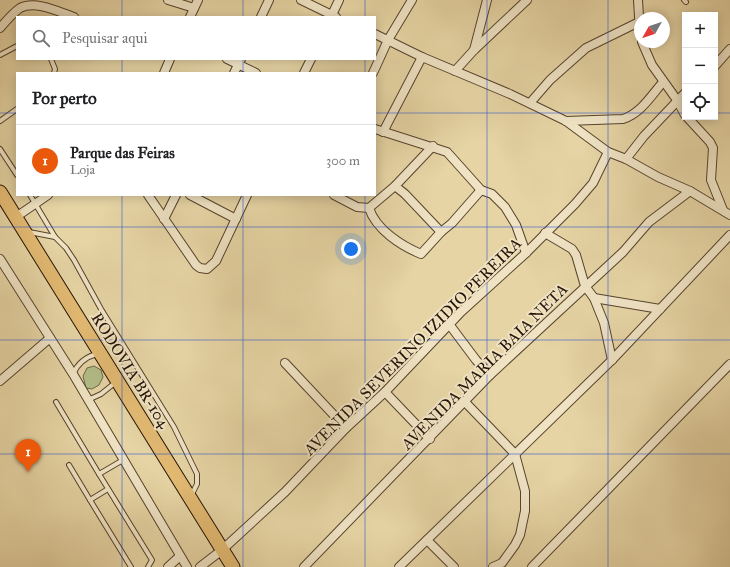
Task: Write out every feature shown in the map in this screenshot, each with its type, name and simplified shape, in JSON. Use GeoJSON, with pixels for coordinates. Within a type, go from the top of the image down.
{"type":"FeatureCollection","features":[{"type":"Feature","properties":{"kind":"highway","name":"RODOVIA BR-104"},"geometry":{"type":"LineString","coordinates":[[0,192],[233,567]]}},
{"type":"Feature","properties":{"kind":"street"},"geometry":{"type":"LineString","coordinates":[[168,0],[194,8]]}},
{"type":"Feature","properties":{"kind":"street"},"geometry":{"type":"LineString","coordinates":[[190,16],[198,0]]}},
{"type":"Feature","properties":{"kind":"street"},"geometry":{"type":"LineString","coordinates":[[261,16],[269,0]]}},
{"type":"Feature","properties":{"kind":"street"},"geometry":{"type":"LineString","coordinates":[[301,0],[333,16],[339,0]]}},
{"type":"Feature","properties":{"kind":"street"},"geometry":{"type":"LineString","coordinates":[[374,72],[388,40],[412,0]]}},
{"type":"Feature","properties":{"kind":"street"},"geometry":{"type":"LineString","coordinates":[[474,50],[487,0]]}},
{"type":"Feature","properties":{"kind":"street"},"geometry":{"type":"LineString","coordinates":[[455,71],[474,50],[527,0]]}},
{"type":"Feature","properties":{"kind":"street"},"geometry":{"type":"LineString","coordinates":[[638,0],[638,12]]}},
{"type":"Feature","properties":{"kind":"street"},"geometry":{"type":"LineString","coordinates":[[0,28],[21,8],[27,6],[50,8],[71,16]]}},
{"type":"Feature","properties":{"kind":"street"},"geometry":{"type":"LineString","coordinates":[[530,103],[550,80],[586,48],[634,24]]}},
{"type":"Feature","properties":{"kind":"street"},"geometry":{"type":"LineString","coordinates":[[376,34],[422,57],[530,103],[566,121],[608,152],[626,159],[658,177],[690,191],[726,213]]}},
{"type":"Feature","properties":{"kind":"street"},"geometry":{"type":"LineString","coordinates":[[645,48],[652,65],[682,109]]}},
{"type":"Feature","properties":{"kind":"street"},"geometry":{"type":"LineString","coordinates":[[718,63],[730,49]]}},
{"type":"Feature","properties":{"kind":"street"},"geometry":{"type":"LineString","coordinates":[[383,132],[422,57]]}},
{"type":"Feature","properties":{"kind":"street"},"geometry":{"type":"LineString","coordinates":[[164,72],[170,60]]}},
{"type":"Feature","properties":{"kind":"street"},"geometry":{"type":"LineString","coordinates":[[304,72],[310,60]]}},
{"type":"Feature","properties":{"kind":"street"},"geometry":{"type":"LineString","coordinates":[[235,72],[240,62],[255,72]]}},
{"type":"Feature","properties":{"kind":"street"},"geometry":{"type":"LineString","coordinates":[[566,121],[623,119],[629,117],[637,112],[663,82]]}},
{"type":"Feature","properties":{"kind":"street"},"geometry":{"type":"LineString","coordinates":[[626,159],[644,136],[682,96]]}},
{"type":"Feature","properties":{"kind":"street"},"geometry":{"type":"LineString","coordinates":[[690,120],[710,142],[713,148],[711,180],[726,213]]}},
{"type":"Feature","properties":{"kind":"street"},"geometry":{"type":"LineString","coordinates":[[376,129],[433,146],[447,152],[481,190],[492,194],[505,207],[516,225],[526,253]]}},
{"type":"Feature","properties":{"kind":"street"},"geometry":{"type":"LineString","coordinates":[[336,196],[356,207],[369,208],[395,186],[433,146]]}},
{"type":"Feature","properties":{"kind":"street","name":"AVENIDA SEVERINO IZIDIO PEREIRA"},"geometry":{"type":"LineString","coordinates":[[200,567],[222,550],[284,492],[346,428],[385,392],[449,324],[526,253],[576,204],[593,183],[608,152]]}},
{"type":"Feature","properties":{"kind":"street"},"geometry":{"type":"LineString","coordinates":[[395,186],[405,194],[441,232]]}},
{"type":"Feature","properties":{"kind":"street"},"geometry":{"type":"LineString","coordinates":[[369,208],[375,220],[403,246],[421,254],[441,232],[452,223],[481,190]]}},
{"type":"Feature","properties":{"kind":"street","name":"AVENIDA MARIA BAIA NETA"},"geometry":{"type":"LineString","coordinates":[[304,567],[430,439],[490,375],[623,252],[649,222],[690,191]]}},
{"type":"Feature","properties":{"kind":"street"},"geometry":{"type":"LineString","coordinates":[[16,217],[47,196]]}},
{"type":"Feature","properties":{"kind":"street"},"geometry":{"type":"LineString","coordinates":[[149,196],[196,264],[203,269],[207,269],[216,261],[246,196]]}},
{"type":"Feature","properties":{"kind":"street"},"geometry":{"type":"LineString","coordinates":[[164,219],[176,196]]}},
{"type":"Feature","properties":{"kind":"street"},"geometry":{"type":"LineString","coordinates":[[192,196],[236,219]]}},
{"type":"Feature","properties":{"kind":"street"},"geometry":{"type":"LineString","coordinates":[[545,234],[572,249],[576,255],[585,286],[594,298],[604,323],[612,360]]}},
{"type":"Feature","properties":{"kind":"street"},"geometry":{"type":"LineString","coordinates":[[399,567],[612,360],[730,235]]}},
{"type":"Feature","properties":{"kind":"street"},"geometry":{"type":"LineString","coordinates":[[0,259],[73,374],[186,567]]}},
{"type":"Feature","properties":{"kind":"street"},"geometry":{"type":"LineString","coordinates":[[594,298],[660,309]]}},
{"type":"Feature","properties":{"kind":"street"},"geometry":{"type":"LineString","coordinates":[[449,324],[476,360],[490,375]]}},
{"type":"Feature","properties":{"kind":"street"},"geometry":{"type":"LineString","coordinates":[[0,381],[50,338]]}},
{"type":"Feature","properties":{"kind":"street"},"geometry":{"type":"LineString","coordinates":[[285,363],[346,428]]}},
{"type":"Feature","properties":{"kind":"street"},"geometry":{"type":"LineString","coordinates":[[532,567],[730,364]]}},
{"type":"Feature","properties":{"kind":"street"},"geometry":{"type":"LineString","coordinates":[[385,392],[430,439]]}},
{"type":"Feature","properties":{"kind":"street"},"geometry":{"type":"LineString","coordinates":[[465,402],[515,454],[525,491],[525,511],[520,535],[515,545],[502,563],[493,567]]}},
{"type":"Feature","properties":{"kind":"street"},"geometry":{"type":"LineString","coordinates":[[427,540],[454,567]]}},
{"type":"Feature","properties":{"kind":"street"},"geometry":{"type":"LineString","coordinates":[[168,567],[180,556]]}},
{"type":"Feature","properties":{"kind":"lane"},"geometry":{"type":"LineString","coordinates":[[0,55],[16,47]]}},
{"type":"Feature","properties":{"kind":"lane"},"geometry":{"type":"LineString","coordinates":[[51,60],[55,69],[54,72]]}},
{"type":"Feature","properties":{"kind":"lane"},"geometry":{"type":"LineString","coordinates":[[0,122],[16,110]]}},
{"type":"Feature","properties":{"kind":"lane"},"geometry":{"type":"LineString","coordinates":[[0,149],[16,173]]}},
{"type":"Feature","properties":{"kind":"lane"},"geometry":{"type":"LineString","coordinates":[[31,196],[55,237],[66,248],[74,260],[101,309],[174,427],[197,474],[197,484],[190,498]]}},
{"type":"Feature","properties":{"kind":"lane"},"geometry":{"type":"LineString","coordinates":[[25,231],[39,232],[55,237]]}},
{"type":"Feature","properties":{"kind":"lane"},"geometry":{"type":"LineString","coordinates":[[73,374],[77,366],[84,359],[100,353]]}},
{"type":"Feature","properties":{"kind":"lane"},"geometry":{"type":"LineString","coordinates":[[88,400],[101,394],[117,380]]}},
{"type":"Feature","properties":{"kind":"lane"},"geometry":{"type":"LineString","coordinates":[[56,402],[152,560],[148,567]]}},
{"type":"Feature","properties":{"kind":"lane"},"geometry":{"type":"LineString","coordinates":[[99,474],[123,460]]}},
{"type":"Feature","properties":{"kind":"lane"},"geometry":{"type":"LineString","coordinates":[[69,465],[130,567]]}},
{"type":"Feature","properties":{"kind":"lane"},"geometry":{"type":"LineString","coordinates":[[90,500],[108,489]]}},
{"type":"Feature","properties":{"kind":"green space"},"geometry":{"type":"Polygon","coordinates":[[[94,366],[101,370],[103,377],[99,385],[92,389],[86,388],[83,376],[87,368],[94,366]]]}},
{"type":"Feature","properties":{"kind":"place","name":"Parque das Feiras"},"geometry":{"type":"Point","coordinates":[28,472]}}]}
